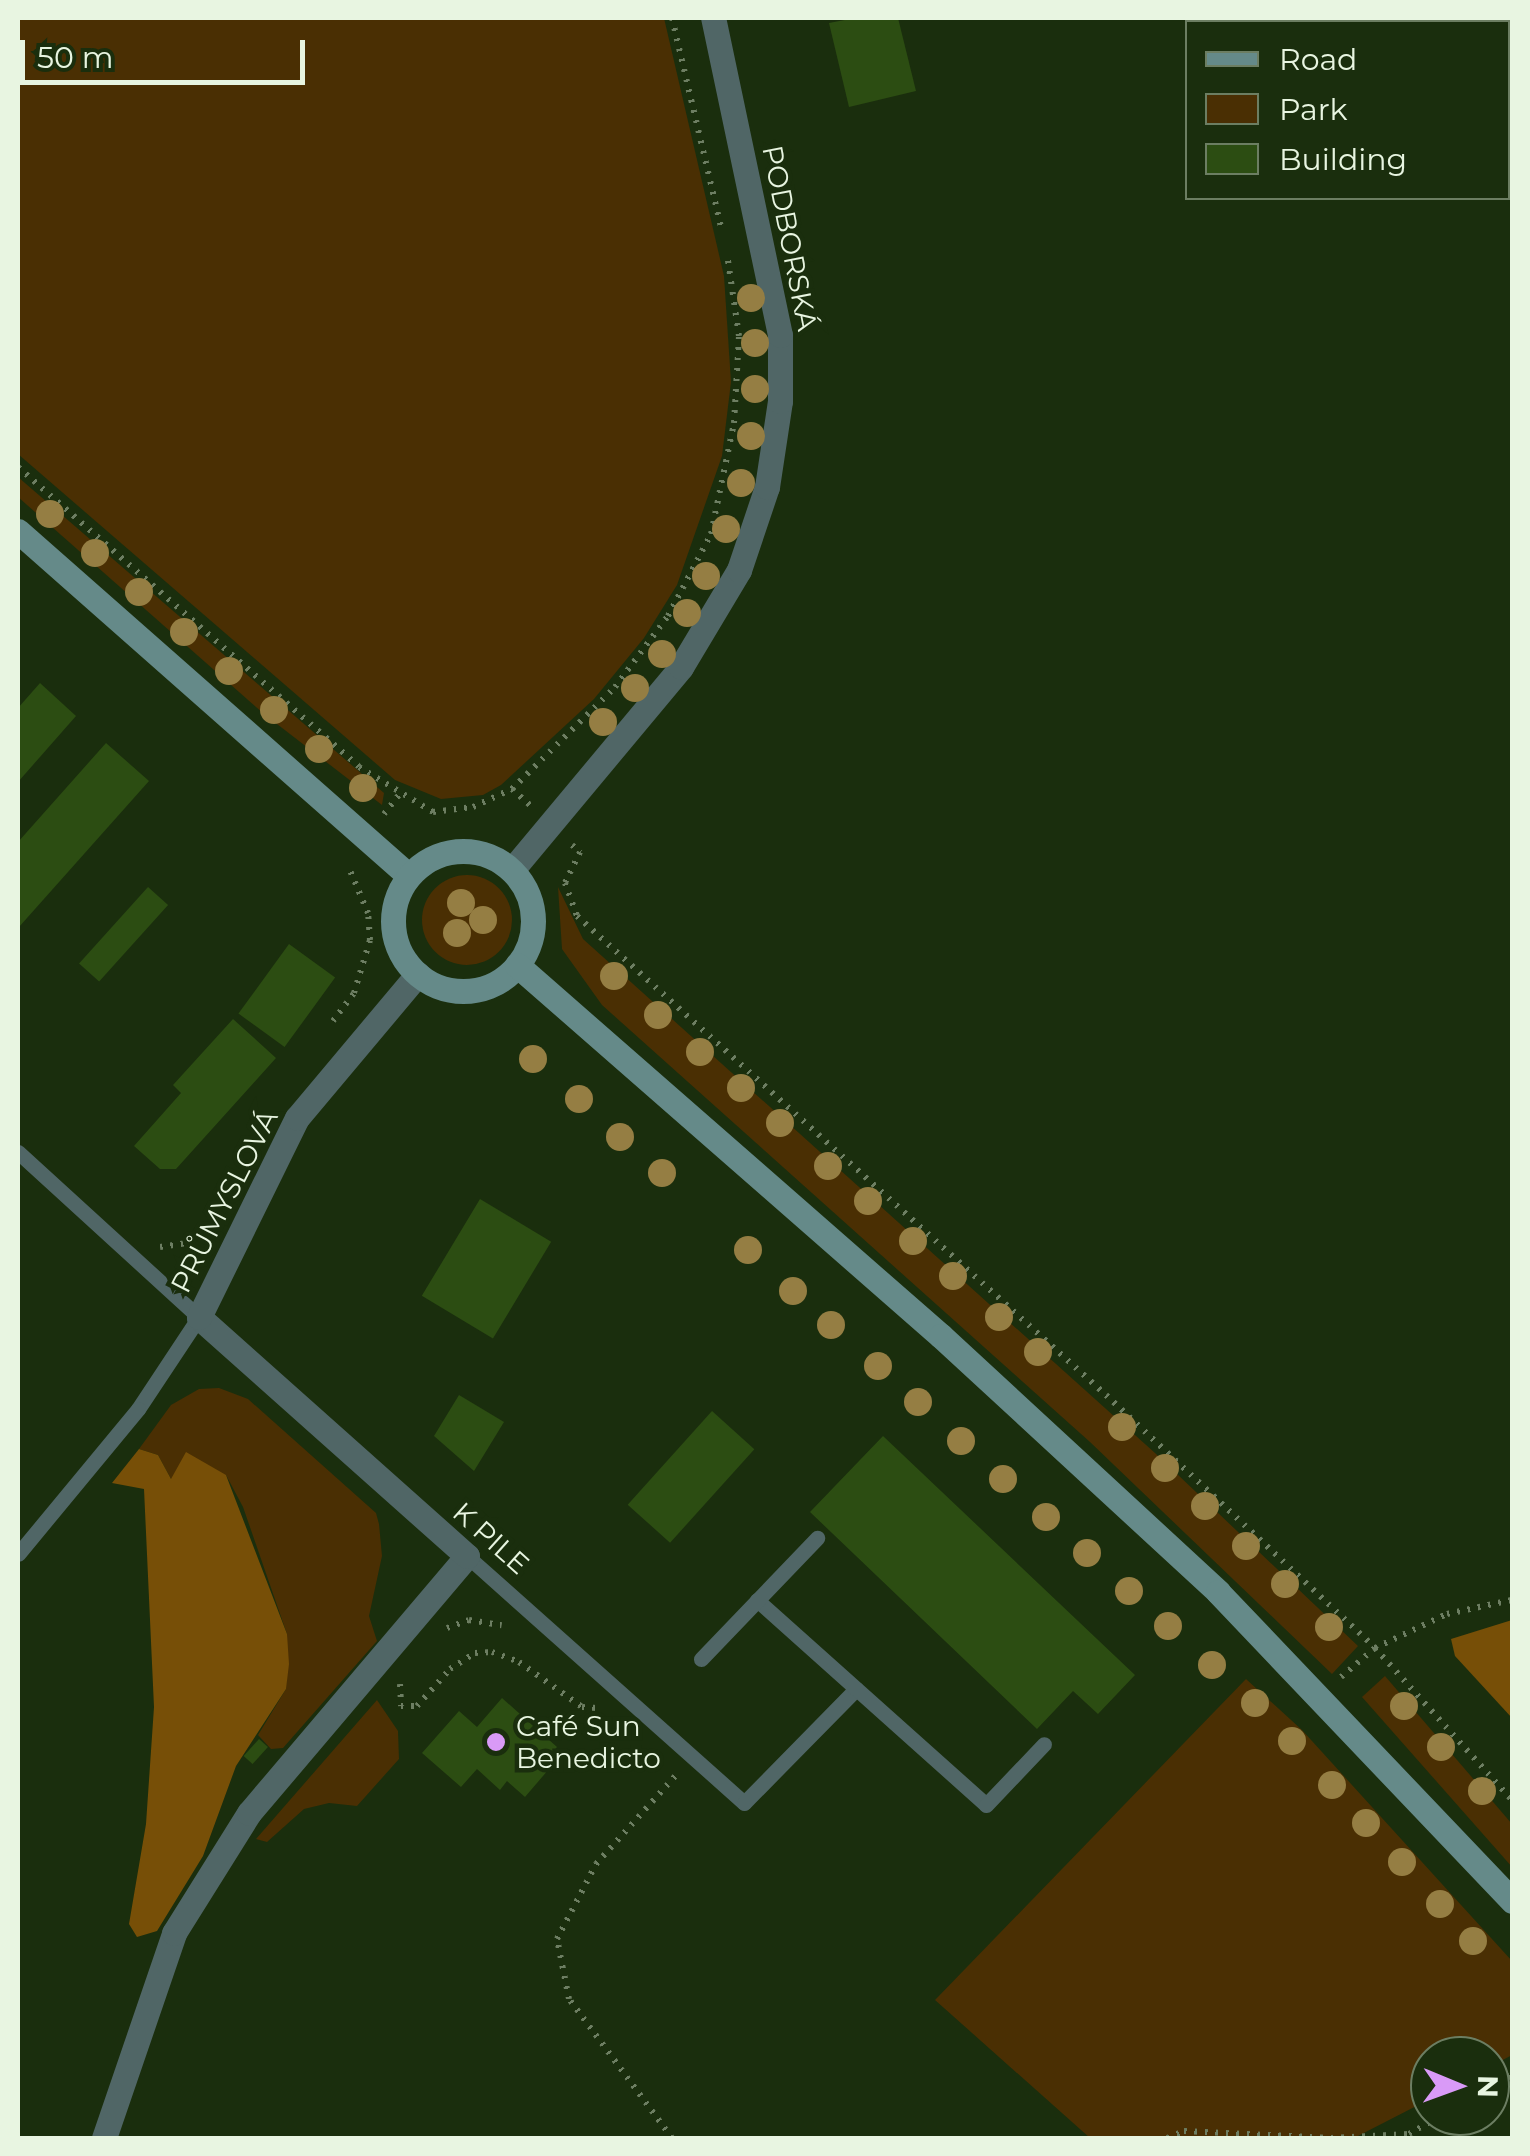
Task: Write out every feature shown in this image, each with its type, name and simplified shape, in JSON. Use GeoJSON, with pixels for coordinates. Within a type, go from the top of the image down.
{"type":"FeatureCollection","features":[{"type":"Feature","properties":{"kind":"main road"},"geometry":{"type":"LineString","coordinates":[[18,531],[409,876]]}},
{"type":"Feature","properties":{"kind":"main road"},"geometry":{"type":"LineString","coordinates":[[455,851],[485,854],[512,870],[528,895],[533,924],[517,965],[494,984],[465,991],[418,974],[393,930],[395,902],[409,876],[455,851]]}},
{"type":"Feature","properties":{"kind":"main road"},"geometry":{"type":"LineString","coordinates":[[517,965],[941,1336],[1321,1694],[1512,1902]]}},
{"type":"Feature","properties":{"kind":"street","name":"PODBORSKÁ"},"geometry":{"type":"LineString","coordinates":[[512,870],[548,824],[616,752],[681,667],[739,570],[768,487],[780,401],[780,335],[712,18]]}},
{"type":"Feature","properties":{"kind":"street","name":"PRŮMYSLOVÁ"},"geometry":{"type":"LineString","coordinates":[[199,1317],[297,1118],[418,974]]}},
{"type":"Feature","properties":{"kind":"street","name":"K PILE"},"geometry":{"type":"LineString","coordinates":[[199,1317],[467,1556]]}},
{"type":"Feature","properties":{"kind":"street"},"geometry":{"type":"LineString","coordinates":[[104,2138],[174,1932],[249,1813],[467,1556]]}},
{"type":"Feature","properties":{"kind":"lane","name":"PRŮMYSLOVÁ"},"geometry":{"type":"LineString","coordinates":[[18,1152],[199,1317],[138,1409],[18,1554]]}},
{"type":"Feature","properties":{"kind":"lane"},"geometry":{"type":"LineString","coordinates":[[701,1658],[818,1538]]}},
{"type":"Feature","properties":{"kind":"lane","name":"K PILE"},"geometry":{"type":"LineString","coordinates":[[467,1556],[744,1803],[856,1688]]}},
{"type":"Feature","properties":{"kind":"lane"},"geometry":{"type":"LineString","coordinates":[[758,1600],[986,1806],[1044,1744]]}},
{"type":"Feature","properties":{"kind":"path"},"geometry":{"type":"LineString","coordinates":[[672,18],[722,230]]}},
{"type":"Feature","properties":{"kind":"path"},"geometry":{"type":"LineString","coordinates":[[18,468],[399,795],[434,812],[473,806],[512,789],[615,688],[668,616],[712,534],[734,423],[739,336],[726,250]]}},
{"type":"Feature","properties":{"kind":"path"},"geometry":{"type":"LineString","coordinates":[[320,1037],[354,994],[370,940],[368,913],[346,864],[399,795]]}},
{"type":"Feature","properties":{"kind":"path"},"geometry":{"type":"LineString","coordinates":[[548,824],[580,852],[565,882],[577,916],[1106,1395],[1375,1648],[1512,1800]]}},
{"type":"Feature","properties":{"kind":"path"},"geometry":{"type":"LineString","coordinates":[[354,994],[384,1014]]}},
{"type":"Feature","properties":{"kind":"path"},"geometry":{"type":"LineString","coordinates":[[150,1244],[193,1246],[206,1236]]}},
{"type":"Feature","properties":{"kind":"path"},"geometry":{"type":"LineString","coordinates":[[1321,1694],[1375,1648],[1448,1614],[1512,1600]]}},
{"type":"Feature","properties":{"kind":"path"},"geometry":{"type":"LineString","coordinates":[[408,1674],[398,1700],[408,1708],[462,1660],[492,1652],[519,1662],[582,1707],[608,1710]]}},
{"type":"Feature","properties":{"kind":"path"},"geometry":{"type":"LineString","coordinates":[[672,2138],[569,1999],[557,1939],[596,1864],[692,1757]]}},
{"type":"Feature","properties":{"kind":"path"},"geometry":{"type":"LineString","coordinates":[[1167,2138],[1184,2131],[1331,2138],[1408,2134]]}},
{"type":"Feature","properties":{"kind":"path"},"geometry":{"type":"LineString","coordinates":[[1399,2138],[1408,2134]]}},
{"type":"Feature","properties":{"kind":"green space"},"geometry":{"type":"Polygon","coordinates":[[[18,18],[664,18],[724,276],[731,382],[722,456],[677,585],[644,638],[594,699],[501,785],[483,795],[441,799],[395,780],[18,454],[18,18]]]}},
{"type":"Feature","properties":{"kind":"green space"},"geometry":{"type":"Polygon","coordinates":[[[18,477],[384,793],[382,805],[264,714],[18,497],[18,477]]]}},
{"type":"Feature","properties":{"kind":"green space"},"geometry":{"type":"Polygon","coordinates":[[[467,875],[484,878],[499,888],[509,903],[509,937],[499,952],[484,962],[467,965],[450,962],[435,952],[425,937],[422,920],[425,903],[435,888],[450,878],[467,875]]]}},
{"type":"Feature","properties":{"kind":"green space"},"geometry":{"type":"Polygon","coordinates":[[[558,887],[583,939],[1155,1453],[1358,1646],[1332,1674],[1090,1442],[602,1005],[562,949],[558,887]]]}},
{"type":"Feature","properties":{"kind":"green space"},"geometry":{"type":"Polygon","coordinates":[[[219,1388],[248,1399],[376,1513],[379,1524],[382,1556],[369,1616],[377,1641],[283,1748],[271,1749],[258,1735],[286,1689],[287,1634],[243,1507],[226,1475],[171,1479],[158,1455],[139,1449],[171,1405],[199,1389],[219,1388]]]}},
{"type":"Feature","properties":{"kind":"green space"},"geometry":{"type":"Polygon","coordinates":[[[1385,1676],[1512,1824],[1512,1867],[1362,1697],[1385,1676]]]}},
{"type":"Feature","properties":{"kind":"green space"},"geometry":{"type":"Polygon","coordinates":[[[1246,1679],[1302,1730],[1512,1961],[1512,2055],[1510,2036],[1410,2036],[1410,2109],[1354,2138],[1090,2138],[935,2000],[1246,1679]]]}},
{"type":"Feature","properties":{"kind":"green space"},"geometry":{"type":"Polygon","coordinates":[[[377,1700],[398,1731],[399,1759],[357,1806],[329,1803],[304,1809],[267,1842],[256,1839],[377,1700]]]}},
{"type":"Feature","properties":{"kind":"shaded area"},"geometry":{"type":"Polygon","coordinates":[[[139,1449],[158,1455],[171,1479],[186,1452],[226,1475],[287,1634],[289,1664],[286,1689],[236,1766],[203,1856],[157,1931],[137,1937],[129,1924],[146,1824],[154,1707],[144,1489],[112,1483],[139,1449]]]}},
{"type":"Feature","properties":{"kind":"shaded area"},"geometry":{"type":"Polygon","coordinates":[[[1512,1620],[1512,1718],[1455,1656],[1451,1639],[1512,1620]]]}},
{"type":"Feature","properties":{"kind":"building"},"geometry":{"type":"Polygon","coordinates":[[[855,18],[898,18],[916,91],[849,107],[829,23],[855,18]]]}},
{"type":"Feature","properties":{"kind":"building"},"geometry":{"type":"Polygon","coordinates":[[[40,683],[76,716],[18,782],[18,708],[40,683]]]}},
{"type":"Feature","properties":{"kind":"building"},"geometry":{"type":"Polygon","coordinates":[[[106,743],[149,781],[19,927],[18,842],[106,743]]]}},
{"type":"Feature","properties":{"kind":"building"},"geometry":{"type":"Polygon","coordinates":[[[148,887],[168,905],[99,982],[79,964],[148,887]]]}},
{"type":"Feature","properties":{"kind":"building"},"geometry":{"type":"Polygon","coordinates":[[[289,944],[335,978],[285,1047],[238,1014],[289,944]]]}},
{"type":"Feature","properties":{"kind":"building"},"geometry":{"type":"Polygon","coordinates":[[[233,1019],[276,1058],[176,1169],[160,1169],[134,1146],[181,1093],[173,1085],[233,1019]]]}},
{"type":"Feature","properties":{"kind":"building"},"geometry":{"type":"Polygon","coordinates":[[[480,1199],[551,1242],[493,1339],[422,1296],[480,1199]]]}},
{"type":"Feature","properties":{"kind":"building"},"geometry":{"type":"Polygon","coordinates":[[[459,1395],[504,1422],[474,1471],[434,1436],[459,1395]]]}},
{"type":"Feature","properties":{"kind":"building"},"geometry":{"type":"Polygon","coordinates":[[[712,1411],[754,1449],[670,1543],[628,1505],[712,1411]]]}},
{"type":"Feature","properties":{"kind":"building"},"geometry":{"type":"Polygon","coordinates":[[[883,1436],[1135,1675],[1098,1714],[1073,1691],[1037,1729],[810,1512],[883,1436]]]}},
{"type":"Feature","properties":{"kind":"building"},"geometry":{"type":"Polygon","coordinates":[[[502,1698],[557,1747],[542,1764],[549,1769],[525,1797],[507,1781],[500,1790],[477,1769],[461,1787],[422,1753],[459,1711],[477,1727],[502,1698]]]}},
{"type":"Feature","properties":{"kind":"building"},"geometry":{"type":"Polygon","coordinates":[[[259,1739],[268,1747],[253,1764],[244,1756],[259,1739]]]}},
{"type":"Feature","properties":{"kind":"place","name":"Café Sun Benedicto"},"geometry":{"type":"Point","coordinates":[496,1742]}}]}
